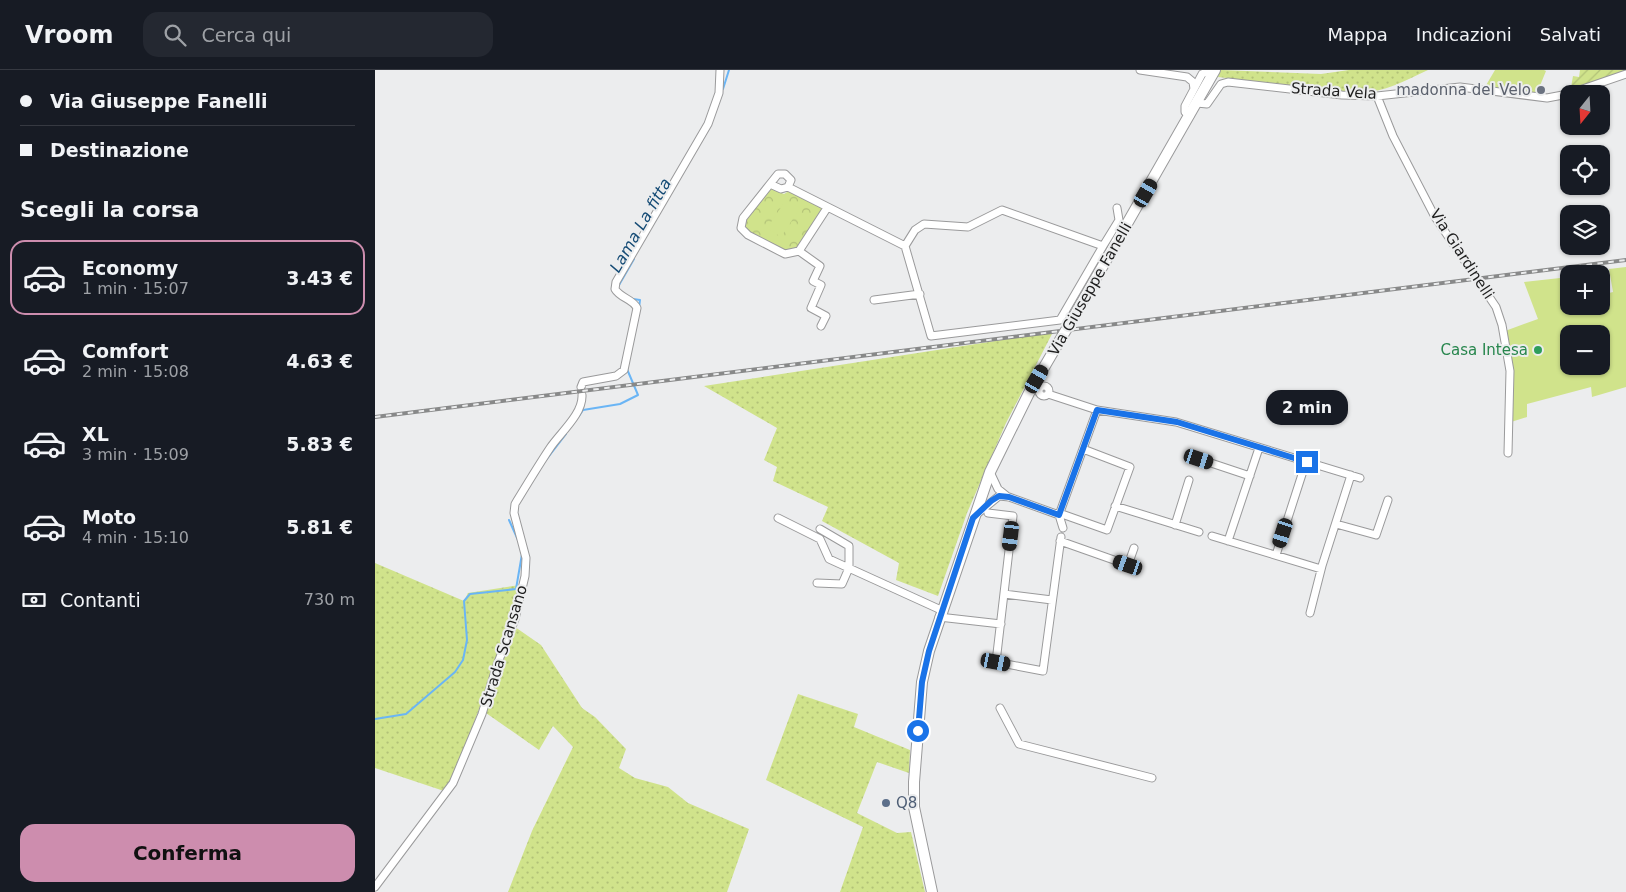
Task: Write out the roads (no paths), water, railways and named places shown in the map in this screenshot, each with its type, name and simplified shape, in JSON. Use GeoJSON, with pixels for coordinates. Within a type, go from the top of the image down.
{"type":"FeatureCollection","features":[{"type":"Feature","properties":{"kind":"main road","name":"Via Giuseppe Fanelli"},"geometry":{"type":"LineString","coordinates":[[932,892],[916,815],[914,782],[922,682],[940,614],[983,487],[1029,393],[1215,70]]}},
{"type":"Feature","properties":{"kind":"street"},"geometry":{"type":"LineString","coordinates":[[581,387],[583,382],[610,378],[623,370],[637,308],[635,303],[616,292],[616,282],[708,124],[719,93],[720,70]]}},
{"type":"Feature","properties":{"kind":"street"},"geometry":{"type":"LineString","coordinates":[[1140,70],[1187,77],[1193,82],[1194,89]]}},
{"type":"Feature","properties":{"kind":"street"},"geometry":{"type":"LineString","coordinates":[[1190,116],[1184,110],[1202,74],[1210,70]]}},
{"type":"Feature","properties":{"kind":"street","name":"Strada Vela"},"geometry":{"type":"LineString","coordinates":[[1197,103],[1207,104],[1221,84],[1232,82],[1342,95],[1377,96],[1460,87],[1547,98],[1568,94],[1626,74]]}},
{"type":"Feature","properties":{"kind":"street","name":"Via Giardinelli"},"geometry":{"type":"LineString","coordinates":[[1377,96],[1393,136],[1435,217],[1496,307],[1502,325],[1510,371],[1508,453]]}},
{"type":"Feature","properties":{"kind":"street"},"geometry":{"type":"LineString","coordinates":[[788,187],[791,180],[785,174],[778,174],[743,218],[741,228],[748,235],[785,254],[799,252],[820,266],[813,281],[821,285],[811,308],[826,316],[821,326]]}},
{"type":"Feature","properties":{"kind":"street"},"geometry":{"type":"LineString","coordinates":[[770,184],[781,189],[788,187],[905,246],[931,336],[1060,320],[1119,220],[1117,208]]}},
{"type":"Feature","properties":{"kind":"street"},"geometry":{"type":"LineString","coordinates":[[799,252],[827,208]]}},
{"type":"Feature","properties":{"kind":"street"},"geometry":{"type":"LineString","coordinates":[[905,246],[915,230],[924,224],[949,227],[969,226],[1002,210],[1103,246]]}},
{"type":"Feature","properties":{"kind":"street"},"geometry":{"type":"LineString","coordinates":[[873,300],[920,294]]}},
{"type":"Feature","properties":{"kind":"street"},"geometry":{"type":"LineString","coordinates":[[1048,394],[1097,410],[1177,422],[1360,478]]}},
{"type":"Feature","properties":{"kind":"street","name":"Strada Scansano"},"geometry":{"type":"LineString","coordinates":[[375,887],[453,782],[470,746],[515,619],[525,576],[526,558],[514,513],[515,504],[550,448],[576,413],[582,402],[582,395]]}},
{"type":"Feature","properties":{"kind":"street"},"geometry":{"type":"LineString","coordinates":[[1063,528],[1059,514],[1097,410]]}},
{"type":"Feature","properties":{"kind":"street"},"geometry":{"type":"LineString","coordinates":[[1229,541],[1259,448]]}},
{"type":"Feature","properties":{"kind":"street"},"geometry":{"type":"LineString","coordinates":[[983,487],[988,492],[999,493],[1107,530],[1130,468],[1083,449]]}},
{"type":"Feature","properties":{"kind":"street"},"geometry":{"type":"LineString","coordinates":[[1199,459],[1250,476]]}},
{"type":"Feature","properties":{"kind":"street"},"geometry":{"type":"LineString","coordinates":[[1276,555],[1307,462]]}},
{"type":"Feature","properties":{"kind":"street"},"geometry":{"type":"LineString","coordinates":[[990,472],[999,493]]}},
{"type":"Feature","properties":{"kind":"street"},"geometry":{"type":"LineString","coordinates":[[1321,569],[1351,475]]}},
{"type":"Feature","properties":{"kind":"street"},"geometry":{"type":"LineString","coordinates":[[1310,613],[1321,569],[1351,475]]}},
{"type":"Feature","properties":{"kind":"street"},"geometry":{"type":"LineString","coordinates":[[1175,525],[1189,480]]}},
{"type":"Feature","properties":{"kind":"street"},"geometry":{"type":"LineString","coordinates":[[973,518],[999,493]]}},
{"type":"Feature","properties":{"kind":"street"},"geometry":{"type":"LineString","coordinates":[[1336,524],[1376,535],[1388,500]]}},
{"type":"Feature","properties":{"kind":"street"},"geometry":{"type":"LineString","coordinates":[[1115,506],[1199,532]]}},
{"type":"Feature","properties":{"kind":"street"},"geometry":{"type":"LineString","coordinates":[[988,513],[1013,516],[996,662],[1043,671],[1060,539],[1128,565],[1134,548]]}},
{"type":"Feature","properties":{"kind":"street"},"geometry":{"type":"LineString","coordinates":[[778,518],[820,539],[829,559],[940,614],[1001,624]]}},
{"type":"Feature","properties":{"kind":"street"},"geometry":{"type":"LineString","coordinates":[[817,583],[841,584],[849,568],[849,546],[820,529]]}},
{"type":"Feature","properties":{"kind":"street"},"geometry":{"type":"LineString","coordinates":[[1212,536],[1321,569]]}},
{"type":"Feature","properties":{"kind":"street"},"geometry":{"type":"LineString","coordinates":[[1004,594],[1052,600]]}},
{"type":"Feature","properties":{"kind":"street"},"geometry":{"type":"LineString","coordinates":[[1000,708],[1019,744],[1152,778]]}},
{"type":"Feature","properties":{"kind":"waterway","name":"Lama La fitta"},"geometry":{"type":"LineString","coordinates":[[723,89],[729,70]]}},
{"type":"Feature","properties":{"kind":"waterway","name":"Lama La fitta"},"geometry":{"type":"LineString","coordinates":[[619,285],[634,259]]}},
{"type":"Feature","properties":{"kind":"waterway","name":"Lama La fitta"},"geometry":{"type":"LineString","coordinates":[[633,299],[640,300],[639,308]]}},
{"type":"Feature","properties":{"kind":"waterway","name":"Lama La fitta"},"geometry":{"type":"LineString","coordinates":[[579,416],[583,410],[620,404],[638,395],[627,369]]}},
{"type":"Feature","properties":{"kind":"waterway","name":"Lama La fitta"},"geometry":{"type":"LineString","coordinates":[[546,460],[566,434]]}},
{"type":"Feature","properties":{"kind":"waterway","name":"Lama La fitta"},"geometry":{"type":"LineString","coordinates":[[509,520],[518,540]]}},
{"type":"Feature","properties":{"kind":"waterway","name":"Lama La fitta"},"geometry":{"type":"LineString","coordinates":[[375,719],[406,714],[455,672],[463,660],[467,640],[464,601],[470,594],[516,589],[522,554]]}},
{"type":"Feature","properties":{"kind":"railway"},"geometry":{"type":"LineString","coordinates":[[375,417],[1626,260]]}},
{"type":"Feature","properties":{"kind":"place","name":"madonna del Velo"},"geometry":{"type":"Point","coordinates":[1541,90]}},
{"type":"Feature","properties":{"kind":"place","name":"Casa Intesa"},"geometry":{"type":"Point","coordinates":[1538,350]}},
{"type":"Feature","properties":{"kind":"place","name":"Q8"},"geometry":{"type":"Point","coordinates":[886,803]}}]}
